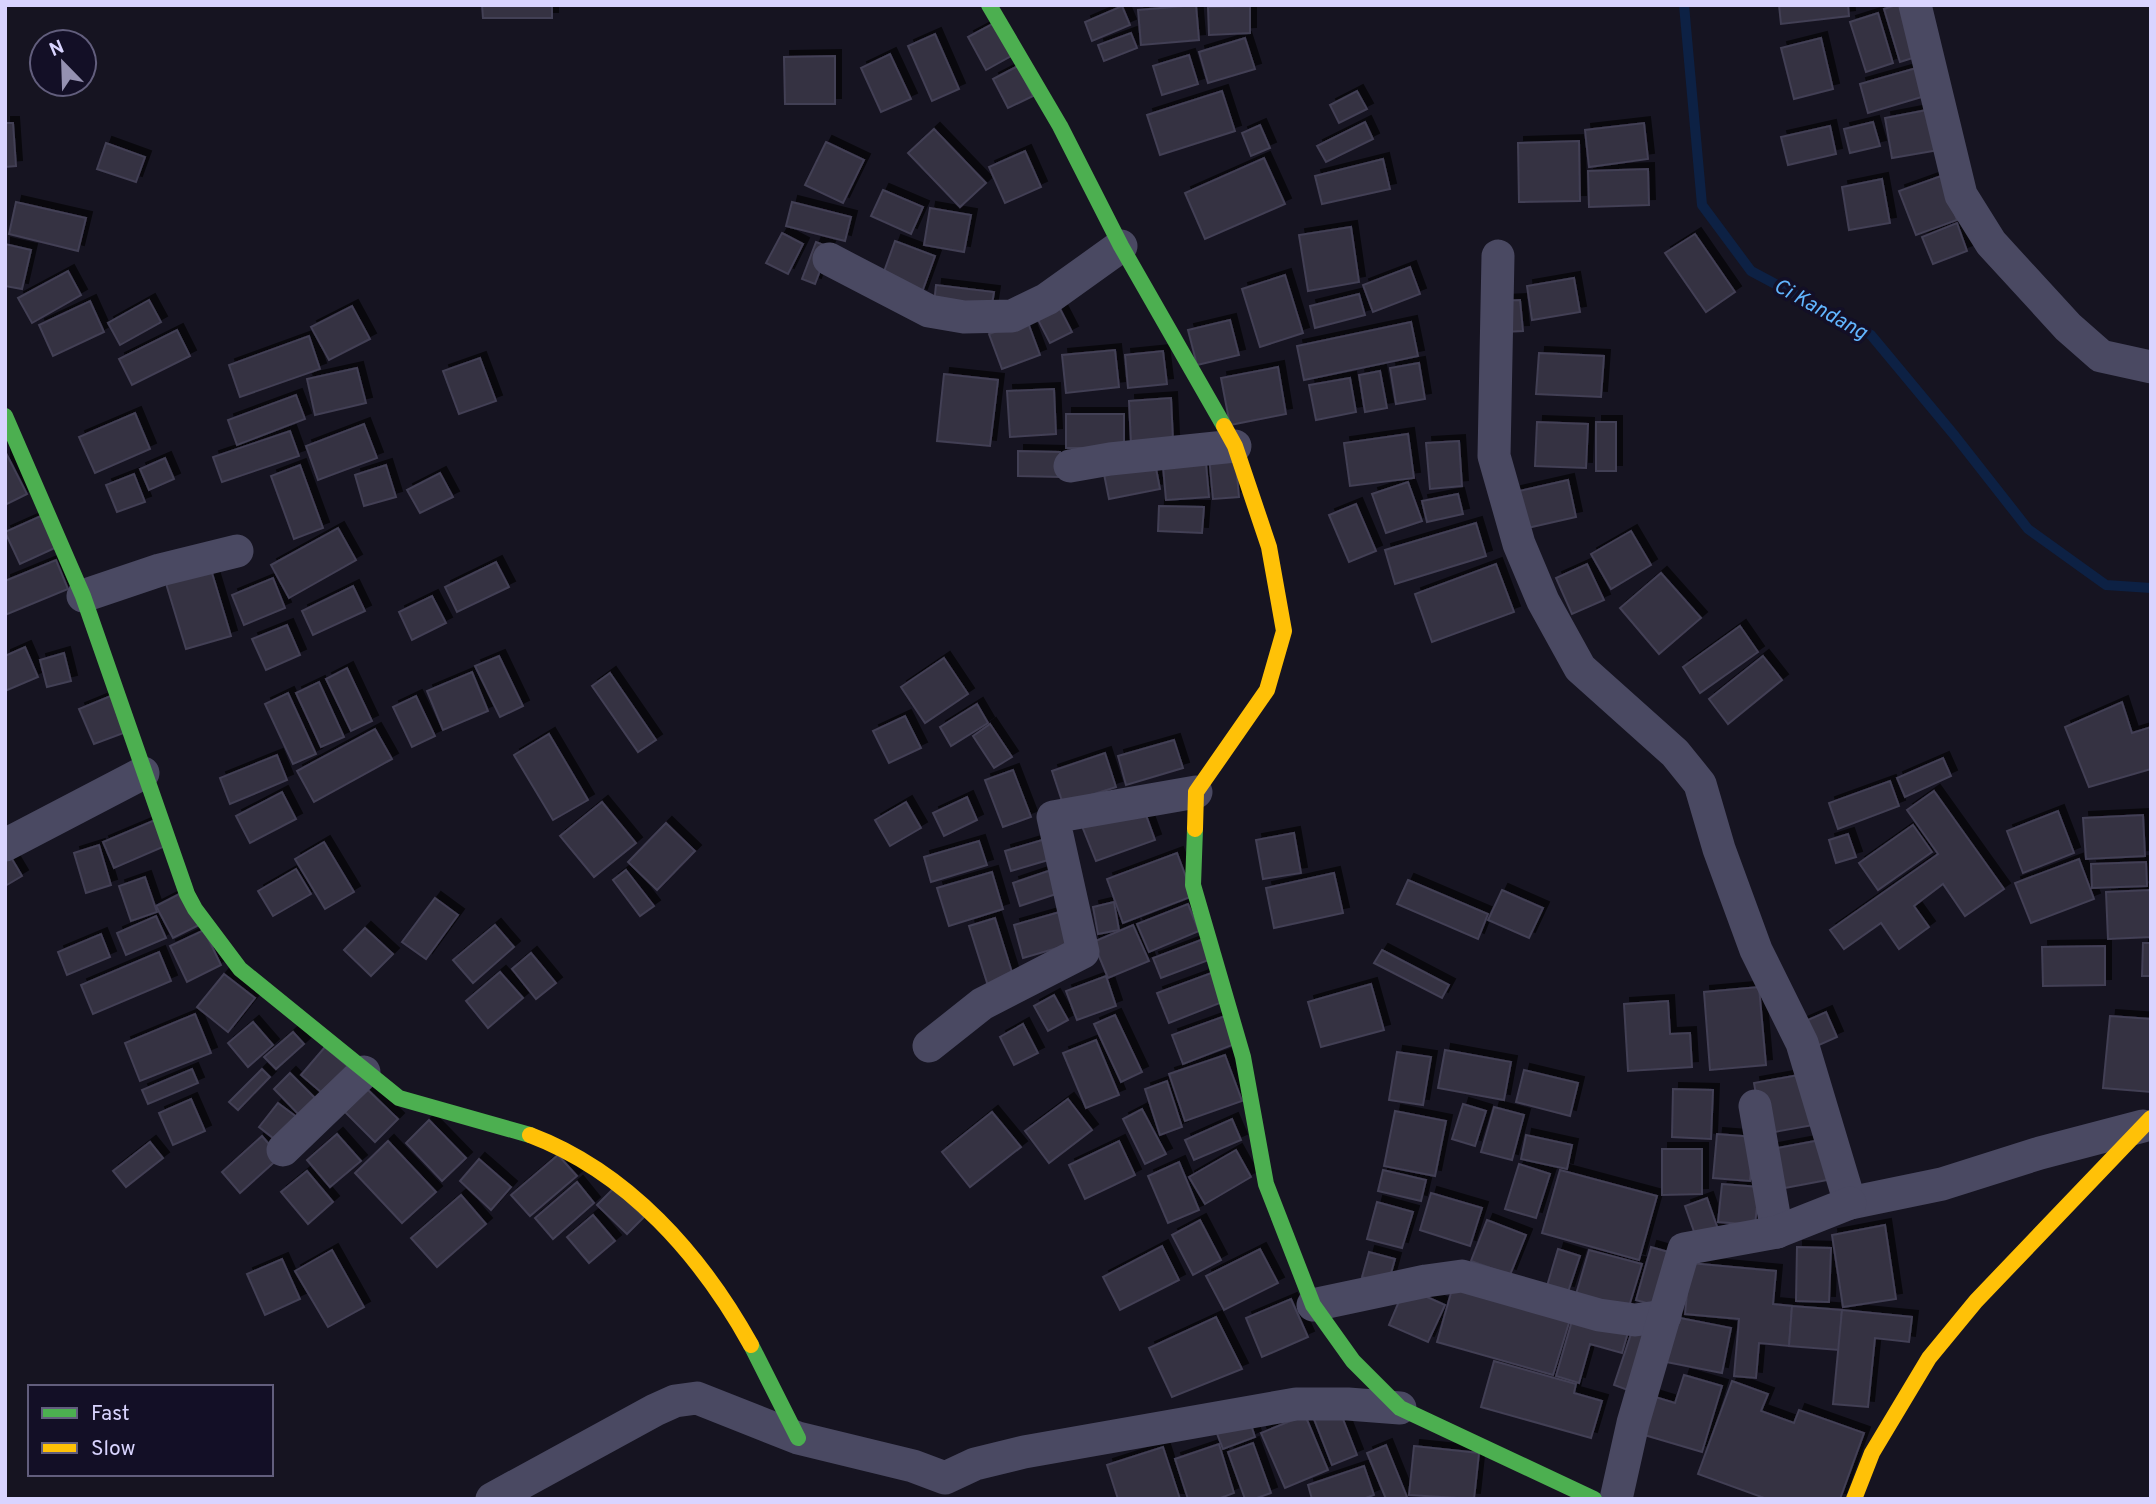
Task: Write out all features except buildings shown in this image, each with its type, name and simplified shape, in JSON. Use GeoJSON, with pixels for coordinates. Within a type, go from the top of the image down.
{"type":"FeatureCollection","features":[{"type":"Feature","properties":{"kind":"street"},"geometry":{"type":"LineString","coordinates":[[989,5],[1060,126],[1121,246],[1234,446],[1269,547],[1284,631],[1267,690],[1196,792],[1193,885],[1243,1057],[1266,1184],[1296,1266],[1313,1305],[1353,1362],[1401,1408],[1594,1499]]}},
{"type":"Feature","properties":{"kind":"street"},"geometry":{"type":"LineString","coordinates":[[1915,5],[1961,195],[1992,243],[2068,327],[2101,356],[2151,367]]}},
{"type":"Feature","properties":{"kind":"street"},"geometry":{"type":"LineString","coordinates":[[829,259],[929,311],[964,317],[1012,316],[1047,299],[1121,246]]}},
{"type":"Feature","properties":{"kind":"street"},"geometry":{"type":"LineString","coordinates":[[1498,256],[1494,456],[1518,544],[1543,601],[1580,668],[1675,753],[1700,784],[1719,849],[1756,950],[1802,1043],[1850,1203]]}},
{"type":"Feature","properties":{"kind":"street"},"geometry":{"type":"LineString","coordinates":[[5,416],[83,596],[187,894],[240,969],[399,1098],[428,1109],[461,1115],[548,1142],[607,1175],[688,1254],[719,1293],[798,1438]]}},
{"type":"Feature","properties":{"kind":"street"},"geometry":{"type":"LineString","coordinates":[[1070,466],[1110,459],[1234,446]]}},
{"type":"Feature","properties":{"kind":"street"},"geometry":{"type":"LineString","coordinates":[[83,596],[160,570],[237,551]]}},
{"type":"Feature","properties":{"kind":"street"},"geometry":{"type":"LineString","coordinates":[[5,845],[143,772]]}},
{"type":"Feature","properties":{"kind":"street"},"geometry":{"type":"LineString","coordinates":[[929,1046],[982,1004],[1083,952],[1053,817],[1196,792]]}},
{"type":"Feature","properties":{"kind":"street"},"geometry":{"type":"LineString","coordinates":[[283,1150],[364,1072]]}},
{"type":"Feature","properties":{"kind":"street"},"geometry":{"type":"LineString","coordinates":[[1755,1106],[1777,1232]]}},
{"type":"Feature","properties":{"kind":"street"},"geometry":{"type":"LineString","coordinates":[[1616,1499],[1633,1423],[1684,1249],[1777,1232],[1850,1203],[1942,1184],[2147,1122]]}},
{"type":"Feature","properties":{"kind":"street"},"geometry":{"type":"LineString","coordinates":[[1854,1499],[1872,1453],[1929,1358],[1976,1301],[2147,1122]]}},
{"type":"Feature","properties":{"kind":"street"},"geometry":{"type":"LineString","coordinates":[[1313,1305],[1426,1280],[1462,1276],[1599,1315],[1635,1320],[1665,1316]]}},
{"type":"Feature","properties":{"kind":"street"},"geometry":{"type":"LineString","coordinates":[[492,1499],[675,1401],[697,1398],[798,1438],[913,1466],[936,1488],[975,1464],[1024,1452],[1296,1404],[1401,1408]]}},
{"type":"Feature","properties":{"kind":"waterway","name":"Ci Kandang"},"geometry":{"type":"LineString","coordinates":[[1684,5],[1702,205],[1751,271],[1871,335],[2028,529],[2106,585],[2151,588]]}},
{"type":"Feature","properties":{"kind":"traffic: fast"},"geometry":{"type":"LineString","coordinates":[[989,5],[1060,126],[1121,246],[1224,426]]}},
{"type":"Feature","properties":{"kind":"traffic: fast"},"geometry":{"type":"LineString","coordinates":[[5,416],[83,596],[187,894],[195,909],[240,969],[399,1098],[530,1135]]}},
{"type":"Feature","properties":{"kind":"traffic: fast"},"geometry":{"type":"LineString","coordinates":[[1195,829],[1193,885],[1243,1057],[1266,1184],[1313,1305],[1353,1361],[1400,1408],[1594,1499]]}},
{"type":"Feature","properties":{"kind":"traffic: fast"},"geometry":{"type":"LineString","coordinates":[[751,1345],[798,1438]]}},
{"type":"Feature","properties":{"kind":"traffic: slow"},"geometry":{"type":"LineString","coordinates":[[1195,829],[1196,792],[1267,690],[1284,631],[1269,547],[1235,446],[1224,426]]}},
{"type":"Feature","properties":{"kind":"traffic: slow"},"geometry":{"type":"LineString","coordinates":[[1854,1499],[1872,1453],[1929,1358],[1976,1301],[2151,1118]]}},
{"type":"Feature","properties":{"kind":"traffic: slow"},"geometry":{"type":"LineString","coordinates":[[530,1135],[566,1151],[599,1171],[630,1194],[658,1220],[709,1279],[751,1345]]}}]}
